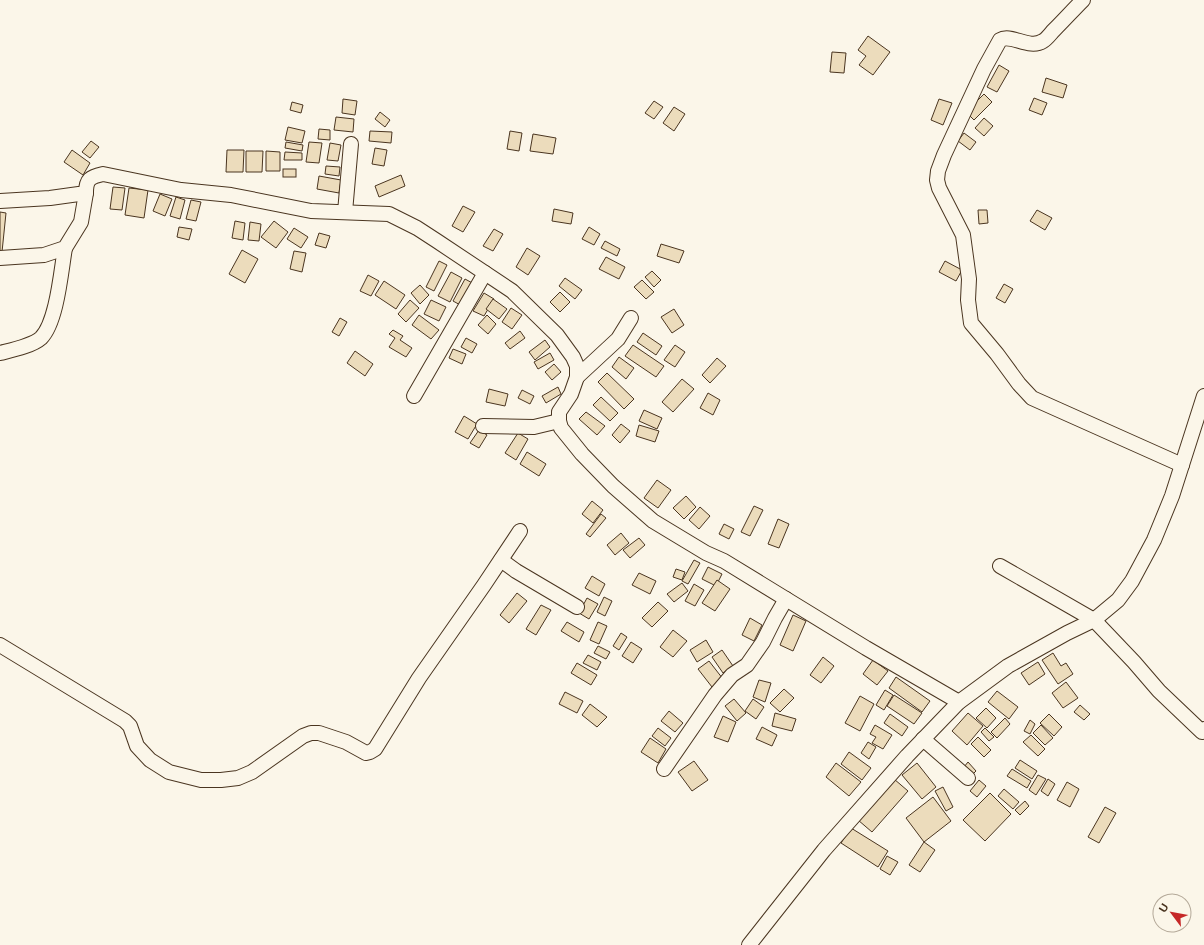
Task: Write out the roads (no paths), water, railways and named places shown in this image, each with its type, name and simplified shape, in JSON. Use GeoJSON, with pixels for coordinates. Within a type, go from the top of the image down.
{"type":"FeatureCollection","features":[{"type":"Feature","properties":{"kind":"street"},"geometry":{"type":"LineString","coordinates":[[1083,0],[1043,41],[1033,44],[1023,43],[1009,38],[1000,40],[984,69],[944,155],[938,171],[937,180],[939,188],[963,235],[969,279],[969,306],[971,323],[997,354],[1019,384],[1032,398],[1182,465]]}},
{"type":"Feature","properties":{"kind":"street"},"geometry":{"type":"LineString","coordinates":[[345,212],[351,144]]}},
{"type":"Feature","properties":{"kind":"street"},"geometry":{"type":"LineString","coordinates":[[0,353],[22,347],[40,338],[50,324],[65,248],[81,222],[86,184],[91,178],[103,174],[181,190],[231,195],[311,211],[389,214],[432,238],[512,291],[557,335],[573,357],[577,366],[577,376],[571,394],[559,412],[561,428],[582,454],[613,486],[653,521],[706,553],[724,561],[866,648],[959,702]]}},
{"type":"Feature","properties":{"kind":"street"},"geometry":{"type":"LineString","coordinates":[[0,201],[50,198],[86,193]]}},
{"type":"Feature","properties":{"kind":"street"},"geometry":{"type":"LineString","coordinates":[[0,258],[44,255],[65,248]]}},
{"type":"Feature","properties":{"kind":"street"},"geometry":{"type":"LineString","coordinates":[[414,396],[485,273]]}},
{"type":"Feature","properties":{"kind":"street"},"geometry":{"type":"LineString","coordinates":[[577,376],[618,339],[631,318]]}},
{"type":"Feature","properties":{"kind":"street"},"geometry":{"type":"LineString","coordinates":[[749,945],[824,850],[923,739],[959,702],[1008,666],[1067,633],[1094,620],[1118,600],[1132,581],[1154,540],[1172,496],[1204,396]]}},
{"type":"Feature","properties":{"kind":"street"},"geometry":{"type":"LineString","coordinates":[[484,426],[534,427],[559,421]]}},
{"type":"Feature","properties":{"kind":"street"},"geometry":{"type":"LineString","coordinates":[[0,644],[125,721],[130,726],[137,746],[150,760],[169,772],[201,780],[238,778],[252,772],[304,736],[311,733],[319,733],[346,742],[366,753],[375,748],[419,678],[520,531]]}},
{"type":"Feature","properties":{"kind":"street"},"geometry":{"type":"LineString","coordinates":[[500,560],[577,607]]}},
{"type":"Feature","properties":{"kind":"street"},"geometry":{"type":"LineString","coordinates":[[1000,566],[1094,620],[1159,691],[1203,732]]}},
{"type":"Feature","properties":{"kind":"street"},"geometry":{"type":"LineString","coordinates":[[664,769],[715,696],[732,675],[747,664],[763,642],[786,599]]}},
{"type":"Feature","properties":{"kind":"street"},"geometry":{"type":"LineString","coordinates":[[923,739],[968,778]]}}]}
